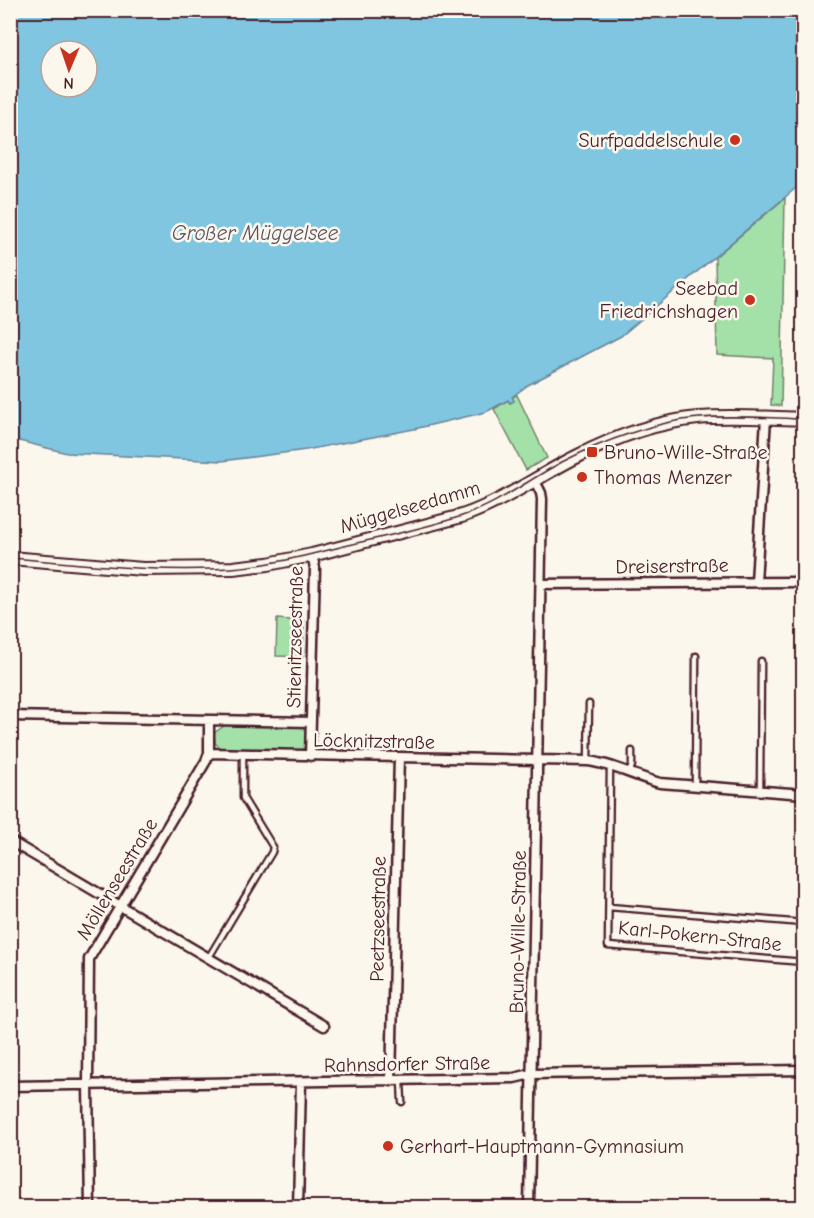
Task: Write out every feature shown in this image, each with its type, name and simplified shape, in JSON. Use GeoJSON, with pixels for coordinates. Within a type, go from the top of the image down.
{"type":"FeatureCollection","features":[{"type":"Feature","properties":{"kind":"main road","name":"Müggelseedamm"},"geometry":{"type":"LineString","coordinates":[[10,558],[173,570],[268,564],[312,555],[483,509],[534,479],[591,450],[666,424],[712,417],[804,419]]}},
{"type":"Feature","properties":{"kind":"street"},"geometry":{"type":"LineString","coordinates":[[756,582],[766,418]]}},
{"type":"Feature","properties":{"kind":"street","name":"Bruno-Wille-Straße"},"geometry":{"type":"LineString","coordinates":[[529,1208],[542,499],[542,493],[534,479]]}},
{"type":"Feature","properties":{"kind":"street","name":"Stienitzseestraße"},"geometry":{"type":"LineString","coordinates":[[310,756],[315,568],[312,555]]}},
{"type":"Feature","properties":{"kind":"street","name":"Dreiserstraße"},"geometry":{"type":"LineString","coordinates":[[541,584],[804,582]]}},
{"type":"Feature","properties":{"kind":"street","name":"Löcknitzstraße"},"geometry":{"type":"LineString","coordinates":[[10,716],[311,722]]}},
{"type":"Feature","properties":{"kind":"street"},"geometry":{"type":"LineString","coordinates":[[209,720],[209,753]]}},
{"type":"Feature","properties":{"kind":"street","name":"Löcknitzstraße"},"geometry":{"type":"LineString","coordinates":[[209,753],[538,760]]}},
{"type":"Feature","properties":{"kind":"street","name":"Möllenseestraße"},"geometry":{"type":"LineString","coordinates":[[90,1208],[88,959],[209,753]]}},
{"type":"Feature","properties":{"kind":"street","name":"Peetzseestraße"},"geometry":{"type":"LineString","coordinates":[[391,1081],[399,758]]}},
{"type":"Feature","properties":{"kind":"street"},"geometry":{"type":"LineString","coordinates":[[538,760],[588,761],[660,783],[804,794]]}},
{"type":"Feature","properties":{"kind":"street"},"geometry":{"type":"LineString","coordinates":[[10,841],[324,1026]]}},
{"type":"Feature","properties":{"kind":"street","name":"Rahnsdorfer Straße"},"geometry":{"type":"LineString","coordinates":[[10,1086],[401,1081],[514,1078],[531,1074],[804,1070]]}},
{"type":"Feature","properties":{"kind":"street"},"geometry":{"type":"LineString","coordinates":[[298,1208],[301,1083]]}},
{"type":"Feature","properties":{"kind":"lane"},"geometry":{"type":"LineString","coordinates":[[695,786],[696,656]]}},
{"type":"Feature","properties":{"kind":"lane"},"geometry":{"type":"LineString","coordinates":[[760,661],[760,791]]}},
{"type":"Feature","properties":{"kind":"lane"},"geometry":{"type":"LineString","coordinates":[[588,761],[589,704]]}},
{"type":"Feature","properties":{"kind":"lane"},"geometry":{"type":"LineString","coordinates":[[629,773],[632,765],[632,751]]}},
{"type":"Feature","properties":{"kind":"lane"},"geometry":{"type":"LineString","coordinates":[[209,957],[273,847],[243,798],[243,754]]}},
{"type":"Feature","properties":{"kind":"lane"},"geometry":{"type":"LineString","coordinates":[[609,907],[610,766]]}},
{"type":"Feature","properties":{"kind":"lane","name":"Karl-Pokern-Straße"},"geometry":{"type":"LineString","coordinates":[[804,922],[609,907],[608,946],[804,962]]}},
{"type":"Feature","properties":{"kind":"lane"},"geometry":{"type":"LineString","coordinates":[[401,1081],[402,1102]]}},
{"type":"Feature","properties":{"kind":"green space","name":"Seebad Friedrichshagen"},"geometry":{"type":"Polygon","coordinates":[[[785,198],[781,406],[771,405],[773,358],[717,355],[715,257],[785,198]]]}},
{"type":"Feature","properties":{"kind":"green space"},"geometry":{"type":"Polygon","coordinates":[[[517,395],[547,458],[526,470],[494,409],[508,400],[510,403],[514,401],[512,397],[517,395]]]}},
{"type":"Feature","properties":{"kind":"green space"},"geometry":{"type":"Polygon","coordinates":[[[277,619],[304,621],[303,657],[276,656],[277,619]]]}},
{"type":"Feature","properties":{"kind":"green space"},"geometry":{"type":"Polygon","coordinates":[[[231,724],[300,726],[307,732],[306,746],[301,751],[222,749],[215,743],[214,733],[231,724]]]}},
{"type":"Feature","properties":{"kind":"water","name":"Großer Müggelsee"},"geometry":{"type":"Polygon","coordinates":[[[11,10],[803,11],[803,182],[621,336],[528,385],[512,397],[514,401],[510,403],[508,400],[486,412],[414,429],[306,450],[222,461],[67,453],[11,439],[11,10]]]}},
{"type":"Feature","properties":{"kind":"tram line"},"geometry":{"type":"LineString","coordinates":[[10,558],[176,569],[232,568],[264,564],[410,531],[462,516],[490,504],[581,453],[614,439],[666,423],[712,417],[804,419]]}},
{"type":"Feature","properties":{"kind":"place","name":"Surfpaddelschule"},"geometry":{"type":"Point","coordinates":[735,140]}},
{"type":"Feature","properties":{"kind":"place","name":"Seebad Friedrichshagen"},"geometry":{"type":"Point","coordinates":[750,300]}},
{"type":"Feature","properties":{"kind":"place","name":"Bruno-Wille-Straße"},"geometry":{"type":"Point","coordinates":[592,452]}},
{"type":"Feature","properties":{"kind":"place","name":"Thomas Menzer"},"geometry":{"type":"Point","coordinates":[582,477]}},
{"type":"Feature","properties":{"kind":"place","name":"Gerhart-Hauptmann-Gymnasium"},"geometry":{"type":"Point","coordinates":[388,1146]}}]}
